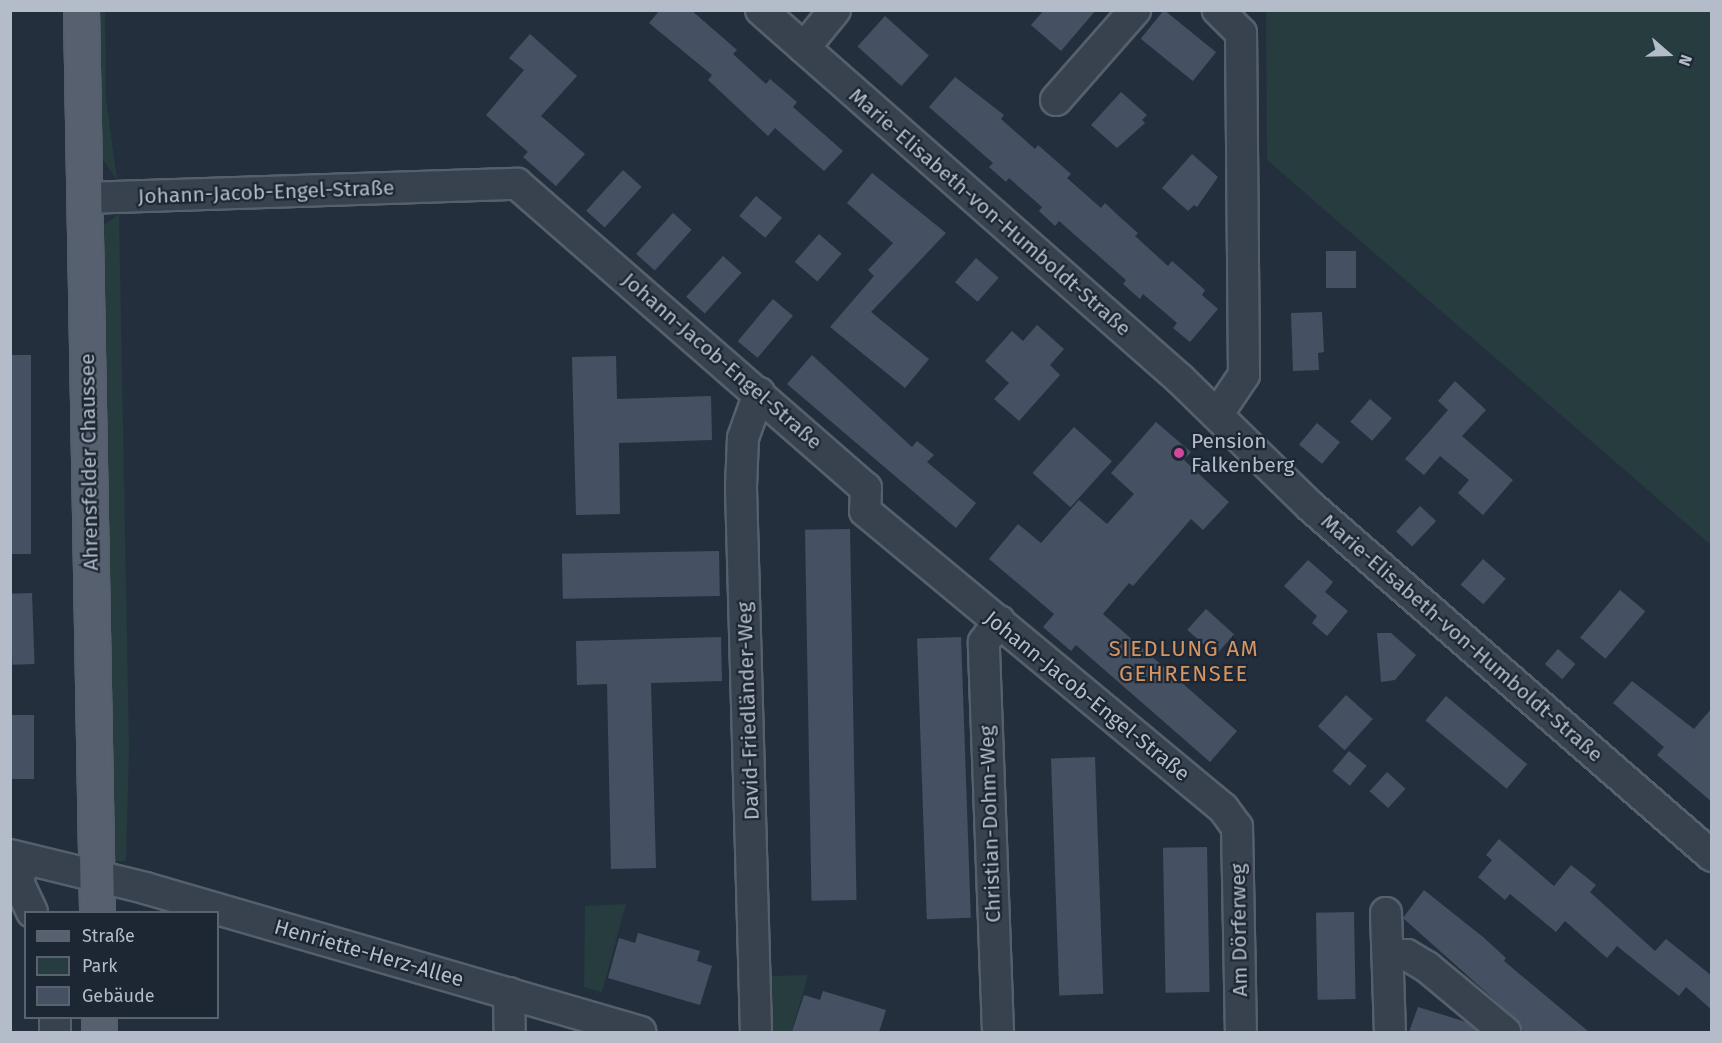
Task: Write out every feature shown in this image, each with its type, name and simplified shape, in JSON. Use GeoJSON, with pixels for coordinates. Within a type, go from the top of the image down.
{"type":"FeatureCollection","features":[{"type":"Feature","properties":{"kind":"main road","name":"Ahrensfelder Chaussee"},"geometry":{"type":"LineString","coordinates":[[81,10],[97,911]]}},
{"type":"Feature","properties":{"kind":"street","name":"Marie-Elisabeth-von-Humboldt-Straße"},"geometry":{"type":"LineString","coordinates":[[761,10],[1217,415],[1310,506],[1712,856]]}},
{"type":"Feature","properties":{"kind":"street"},"geometry":{"type":"LineString","coordinates":[[804,48],[835,10]]}},
{"type":"Feature","properties":{"kind":"street"},"geometry":{"type":"LineString","coordinates":[[1056,100],[1135,10]]}},
{"type":"Feature","properties":{"kind":"street"},"geometry":{"type":"LineString","coordinates":[[1217,415],[1244,375],[1241,33],[1218,10]]}},
{"type":"Feature","properties":{"kind":"street","name":"Johann-Jacob-Engel-Straße"},"geometry":{"type":"LineString","coordinates":[[84,198],[517,184],[866,488],[865,511],[978,608],[999,621],[1222,808],[1238,827]]}},
{"type":"Feature","properties":{"kind":"street","name":"David-Friedländer-Weg"},"geometry":{"type":"LineString","coordinates":[[756,1032],[741,487],[743,438],[759,393]]}},
{"type":"Feature","properties":{"kind":"street","name":"Christian-Dohm-Weg"},"geometry":{"type":"LineString","coordinates":[[998,1032],[984,642],[999,621]]}},
{"type":"Feature","properties":{"kind":"street","name":"Am Dörferweg"},"geometry":{"type":"LineString","coordinates":[[1238,827],[1241,1032]]}},
{"type":"Feature","properties":{"kind":"street"},"geometry":{"type":"LineString","coordinates":[[17,857],[18,882],[32,911]]}},
{"type":"Feature","properties":{"kind":"street","name":"Henriette-Herz-Allee"},"geometry":{"type":"LineString","coordinates":[[17,857],[96,876],[641,1032]]}},
{"type":"Feature","properties":{"kind":"street"},"geometry":{"type":"LineString","coordinates":[[1386,913],[1390,1032]]}},
{"type":"Feature","properties":{"kind":"street"},"geometry":{"type":"LineString","coordinates":[[1388,956],[1407,955],[1427,967],[1505,1032]]}},
{"type":"Feature","properties":{"kind":"street"},"geometry":{"type":"LineString","coordinates":[[509,993],[510,1032]]}},
{"type":"Feature","properties":{"kind":"green space"},"geometry":{"type":"Polygon","coordinates":[[[93,11],[105,11],[106,99],[117,180],[100,155],[93,11]]]}},
{"type":"Feature","properties":{"kind":"green space"},"geometry":{"type":"Polygon","coordinates":[[[1266,11],[1711,11],[1711,545],[1267,160],[1266,11]]]}},
{"type":"Feature","properties":{"kind":"green space"},"geometry":{"type":"Polygon","coordinates":[[[119,214],[129,748],[126,861],[108,861],[97,230],[119,214]]]}},
{"type":"Feature","properties":{"kind":"green space"},"geometry":{"type":"Polygon","coordinates":[[[626,904],[602,992],[584,987],[585,906],[626,904]]]}},
{"type":"Feature","properties":{"kind":"green space"},"geometry":{"type":"Polygon","coordinates":[[[808,975],[792,1032],[771,1032],[769,976],[808,975]]]}},
{"type":"Feature","properties":{"kind":"building"},"geometry":{"type":"Polygon","coordinates":[[[660,10],[691,10],[737,50],[733,54],[766,84],[770,79],[797,102],[793,107],[843,151],[824,171],[775,128],[768,136],[708,80],[712,75],[649,23],[660,10]]]}},
{"type":"Feature","properties":{"kind":"building"},"geometry":{"type":"Polygon","coordinates":[[[1044,10],[1096,10],[1061,51],[1031,25],[1044,10]]]}},
{"type":"Feature","properties":{"kind":"building"},"geometry":{"type":"Polygon","coordinates":[[[1164,10],[1216,52],[1193,81],[1141,39],[1164,10]]]}},
{"type":"Feature","properties":{"kind":"building"},"geometry":{"type":"Polygon","coordinates":[[[885,16],[929,55],[901,86],[858,46],[885,16]]]}},
{"type":"Feature","properties":{"kind":"building"},"geometry":{"type":"Polygon","coordinates":[[[530,34],[577,76],[541,116],[585,154],[556,186],[523,157],[528,152],[486,115],[524,70],[509,58],[530,34]]]}},
{"type":"Feature","properties":{"kind":"building"},"geometry":{"type":"Polygon","coordinates":[[[955,77],[1004,115],[1001,119],[1035,149],[1038,145],[1071,174],[1067,178],[1101,208],[1105,203],[1138,233],[1135,236],[1168,266],[1172,261],[1205,290],[1202,295],[1218,309],[1190,342],[1173,328],[1177,323],[1143,294],[1140,299],[1123,284],[1126,280],[1059,221],[1055,226],[1039,211],[1042,207],[1009,178],[1006,182],[989,167],[993,163],[929,107],[955,77]]]}},
{"type":"Feature","properties":{"kind":"building"},"geometry":{"type":"Polygon","coordinates":[[[1121,92],[1147,115],[1142,120],[1145,123],[1117,148],[1091,125],[1121,92]]]}},
{"type":"Feature","properties":{"kind":"building"},"geometry":{"type":"Polygon","coordinates":[[[1192,154],[1218,177],[1197,207],[1194,205],[1188,211],[1162,188],[1192,154]]]}},
{"type":"Feature","properties":{"kind":"building"},"geometry":{"type":"Polygon","coordinates":[[[623,170],[642,187],[605,228],[586,211],[623,170]]]}},
{"type":"Feature","properties":{"kind":"building"},"geometry":{"type":"Polygon","coordinates":[[[872,173],[946,233],[871,312],[929,359],[905,388],[830,327],[874,276],[868,270],[893,243],[847,203],[872,173]]]}},
{"type":"Feature","properties":{"kind":"building"},"geometry":{"type":"Polygon","coordinates":[[[756,196],[782,218],[765,238],[739,216],[756,196]]]}},
{"type":"Feature","properties":{"kind":"building"},"geometry":{"type":"Polygon","coordinates":[[[673,213],[692,230],[655,271],[636,254],[673,213]]]}},
{"type":"Feature","properties":{"kind":"building"},"geometry":{"type":"Polygon","coordinates":[[[819,234],[842,254],[817,282],[795,262],[819,234]]]}},
{"type":"Feature","properties":{"kind":"building"},"geometry":{"type":"Polygon","coordinates":[[[1326,251],[1356,251],[1356,288],[1326,288],[1326,251]]]}},
{"type":"Feature","properties":{"kind":"building"},"geometry":{"type":"Polygon","coordinates":[[[723,256],[742,273],[705,314],[686,297],[723,256]]]}},
{"type":"Feature","properties":{"kind":"building"},"geometry":{"type":"Polygon","coordinates":[[[976,258],[999,278],[978,302],[955,282],[976,258]]]}},
{"type":"Feature","properties":{"kind":"building"},"geometry":{"type":"Polygon","coordinates":[[[773,299],[793,316],[758,358],[738,341],[773,299]]]}},
{"type":"Feature","properties":{"kind":"building"},"geometry":{"type":"Polygon","coordinates":[[[1322,312],[1324,352],[1318,353],[1319,370],[1293,371],[1291,313],[1322,312]]]}},
{"type":"Feature","properties":{"kind":"building"},"geometry":{"type":"Polygon","coordinates":[[[1037,325],[1064,349],[1050,365],[1060,375],[1019,421],[994,399],[1009,383],[985,361],[1012,331],[1023,341],[1037,325]]]}},
{"type":"Feature","properties":{"kind":"building"},"geometry":{"type":"Polygon","coordinates":[[[10,355],[31,355],[31,554],[10,554],[10,355]]]}},
{"type":"Feature","properties":{"kind":"building"},"geometry":{"type":"Polygon","coordinates":[[[812,355],[912,447],[917,441],[934,455],[927,462],[976,503],[956,528],[787,384],[812,355]]]}},
{"type":"Feature","properties":{"kind":"building"},"geometry":{"type":"Polygon","coordinates":[[[616,356],[617,399],[711,396],[712,440],[619,443],[620,514],[576,515],[572,357],[616,356]]]}},
{"type":"Feature","properties":{"kind":"building"},"geometry":{"type":"Polygon","coordinates":[[[1455,381],[1486,410],[1462,436],[1513,480],[1483,515],[1458,493],[1469,480],[1440,456],[1424,475],[1405,459],[1448,410],[1438,401],[1455,381]]]}},
{"type":"Feature","properties":{"kind":"building"},"geometry":{"type":"Polygon","coordinates":[[[1370,399],[1392,418],[1372,441],[1350,422],[1370,399]]]}},
{"type":"Feature","properties":{"kind":"building"},"geometry":{"type":"Polygon","coordinates":[[[1156,422],[1191,452],[1184,460],[1229,502],[1203,530],[1191,519],[1133,586],[1129,583],[1103,614],[1237,731],[1210,762],[1076,645],[1071,651],[1043,627],[1054,614],[989,559],[1018,524],[1041,543],[1079,500],[1107,524],[1134,494],[1111,473],[1156,422]]]}},
{"type":"Feature","properties":{"kind":"building"},"geometry":{"type":"Polygon","coordinates":[[[1317,423],[1340,442],[1322,464],[1299,444],[1317,423]]]}},
{"type":"Feature","properties":{"kind":"building"},"geometry":{"type":"Polygon","coordinates":[[[1074,427],[1112,461],[1070,507],[1033,473],[1074,427]]]}},
{"type":"Feature","properties":{"kind":"building"},"geometry":{"type":"Polygon","coordinates":[[[1420,506],[1436,521],[1412,547],[1396,532],[1420,506]]]}},
{"type":"Feature","properties":{"kind":"building"},"geometry":{"type":"Polygon","coordinates":[[[850,529],[856,900],[811,901],[805,530],[850,529]]]}},
{"type":"Feature","properties":{"kind":"building"},"geometry":{"type":"Polygon","coordinates":[[[719,551],[720,596],[563,599],[562,554],[719,551]]]}},
{"type":"Feature","properties":{"kind":"building"},"geometry":{"type":"Polygon","coordinates":[[[1483,559],[1506,579],[1483,604],[1461,585],[1483,559]]]}},
{"type":"Feature","properties":{"kind":"building"},"geometry":{"type":"Polygon","coordinates":[[[1308,560],[1333,582],[1325,592],[1348,611],[1327,636],[1312,623],[1317,616],[1284,586],[1308,560]]]}},
{"type":"Feature","properties":{"kind":"building"},"geometry":{"type":"Polygon","coordinates":[[[1620,590],[1645,611],[1605,659],[1580,637],[1620,590]]]}},
{"type":"Feature","properties":{"kind":"building"},"geometry":{"type":"Polygon","coordinates":[[[32,593],[34,664],[12,665],[10,594],[32,593]]]}},
{"type":"Feature","properties":{"kind":"building"},"geometry":{"type":"Polygon","coordinates":[[[1206,609],[1234,634],[1216,655],[1187,630],[1206,609]]]}},
{"type":"Feature","properties":{"kind":"building"},"geometry":{"type":"Polygon","coordinates":[[[1377,633],[1391,633],[1416,655],[1395,680],[1381,682],[1377,633]]]}},
{"type":"Feature","properties":{"kind":"building"},"geometry":{"type":"Polygon","coordinates":[[[721,637],[722,681],[651,683],[656,868],[611,869],[607,684],[577,685],[576,641],[721,637]]]}},
{"type":"Feature","properties":{"kind":"building"},"geometry":{"type":"Polygon","coordinates":[[[961,637],[971,918],[927,919],[917,639],[961,637]]]}},
{"type":"Feature","properties":{"kind":"building"},"geometry":{"type":"Polygon","coordinates":[[[1558,649],[1575,664],[1562,679],[1545,664],[1558,649]]]}},
{"type":"Feature","properties":{"kind":"building"},"geometry":{"type":"Polygon","coordinates":[[[1632,681],[1694,729],[1712,708],[1712,802],[1657,755],[1664,747],[1613,703],[1632,681]]]}},
{"type":"Feature","properties":{"kind":"building"},"geometry":{"type":"Polygon","coordinates":[[[1346,695],[1373,719],[1345,750],[1318,726],[1346,695]]]}},
{"type":"Feature","properties":{"kind":"building"},"geometry":{"type":"Polygon","coordinates":[[[1446,696],[1527,764],[1507,789],[1425,721],[1446,696]]]}},
{"type":"Feature","properties":{"kind":"building"},"geometry":{"type":"Polygon","coordinates":[[[10,715],[34,715],[34,779],[10,779],[10,715]]]}},
{"type":"Feature","properties":{"kind":"building"},"geometry":{"type":"Polygon","coordinates":[[[1349,751],[1367,766],[1350,786],[1332,771],[1349,751]]]}},
{"type":"Feature","properties":{"kind":"building"},"geometry":{"type":"Polygon","coordinates":[[[1095,757],[1103,994],[1059,995],[1051,759],[1095,757]]]}},
{"type":"Feature","properties":{"kind":"building"},"geometry":{"type":"Polygon","coordinates":[[[1387,772],[1406,789],[1388,808],[1370,791],[1387,772]]]}},
{"type":"Feature","properties":{"kind":"building"},"geometry":{"type":"Polygon","coordinates":[[[1499,839],[1554,886],[1571,865],[1596,885],[1590,892],[1655,951],[1666,939],[1712,976],[1712,1010],[1686,987],[1679,996],[1617,946],[1607,958],[1565,921],[1556,932],[1510,894],[1505,900],[1478,877],[1492,860],[1486,855],[1499,839]]]}},
{"type":"Feature","properties":{"kind":"building"},"geometry":{"type":"Polygon","coordinates":[[[1207,847],[1210,992],[1166,993],[1163,848],[1207,847]]]}},
{"type":"Feature","properties":{"kind":"building"},"geometry":{"type":"Polygon","coordinates":[[[1424,890],[1483,937],[1506,958],[1504,961],[1589,1032],[1525,1032],[1516,1019],[1403,918],[1424,890]]]}},
{"type":"Feature","properties":{"kind":"building"},"geometry":{"type":"Polygon","coordinates":[[[1354,912],[1356,999],[1318,1000],[1316,913],[1354,912]]]}},
{"type":"Feature","properties":{"kind":"building"},"geometry":{"type":"Polygon","coordinates":[[[638,933],[700,951],[697,961],[712,966],[700,1005],[608,978],[619,938],[635,943],[638,933]]]}},
{"type":"Feature","properties":{"kind":"building"},"geometry":{"type":"Polygon","coordinates":[[[823,991],[886,1010],[879,1032],[792,1032],[804,995],[820,1000],[823,991]]]}},
{"type":"Feature","properties":{"kind":"building"},"geometry":{"type":"Polygon","coordinates":[[[1418,1007],[1466,1022],[1479,1032],[1409,1032],[1418,1007]]]}},
{"type":"Feature","properties":{"kind":"place","name":"Pension Falkenberg"},"geometry":{"type":"Point","coordinates":[1179,453]}},
{"type":"Feature","properties":{"kind":"district","name":"SIEDLUNG AM GEHRENSEE"},"geometry":{"type":"Point","coordinates":[1184,660]}}]}
